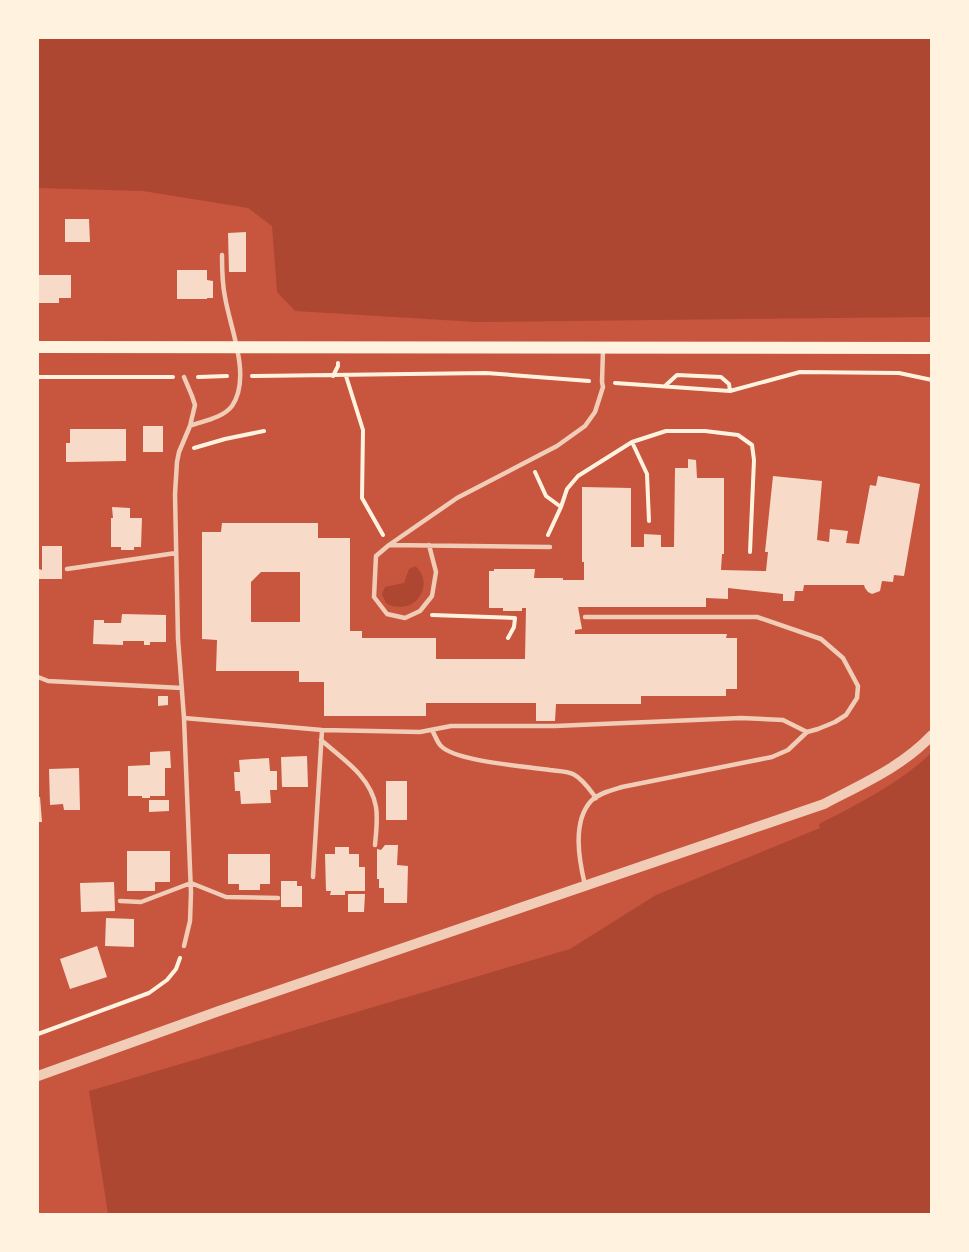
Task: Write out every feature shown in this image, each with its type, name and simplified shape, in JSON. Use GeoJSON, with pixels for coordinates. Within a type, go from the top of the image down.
{"type":"FeatureCollection","features":[{"type":"Feature","properties":{"kind":"main road"},"geometry":{"type":"LineString","coordinates":[[38,347],[932,348]]}},
{"type":"Feature","properties":{"kind":"street"},"geometry":{"type":"LineString","coordinates":[[38,1076],[230,1007],[824,804],[891,770],[932,735]]}},
{"type":"Feature","properties":{"kind":"lane"},"geometry":{"type":"LineString","coordinates":[[190,426],[223,415],[231,407],[238,392],[240,376],[224,296],[222,255]]}},
{"type":"Feature","properties":{"kind":"lane"},"geometry":{"type":"LineString","coordinates":[[429,545],[436,572],[432,596],[420,611],[405,618],[387,614],[374,597],[376,555],[457,498],[568,439],[585,426],[598,405],[603,387],[603,347]]}},
{"type":"Feature","properties":{"kind":"lane"},"geometry":{"type":"LineString","coordinates":[[184,377],[195,405],[190,426],[179,452],[175,494],[178,639],[191,883],[190,921],[184,946]]}},
{"type":"Feature","properties":{"kind":"lane"},"geometry":{"type":"LineString","coordinates":[[389,545],[550,547]]}},
{"type":"Feature","properties":{"kind":"lane"},"geometry":{"type":"LineString","coordinates":[[67,569],[176,553]]}},
{"type":"Feature","properties":{"kind":"lane"},"geometry":{"type":"LineString","coordinates":[[585,617],[757,616],[820,639],[843,658],[858,686],[857,698],[846,715],[835,722],[807,732],[788,750],[772,758],[622,787],[603,793],[591,801],[583,814],[579,840],[585,885]]}},
{"type":"Feature","properties":{"kind":"lane"},"geometry":{"type":"LineString","coordinates":[[38,677],[48,681],[182,688]]}},
{"type":"Feature","properties":{"kind":"lane"},"geometry":{"type":"LineString","coordinates":[[184,718],[322,730],[420,732],[451,726],[555,726],[741,718],[783,720],[807,732]]}},
{"type":"Feature","properties":{"kind":"lane"},"geometry":{"type":"LineString","coordinates":[[313,877],[322,730]]}},
{"type":"Feature","properties":{"kind":"lane"},"geometry":{"type":"LineString","coordinates":[[432,730],[441,747],[462,756],[505,765],[572,773],[596,798]]}},
{"type":"Feature","properties":{"kind":"lane"},"geometry":{"type":"LineString","coordinates":[[321,740],[364,778],[372,793],[377,809],[375,845]]}},
{"type":"Feature","properties":{"kind":"lane"},"geometry":{"type":"LineString","coordinates":[[120,901],[141,902],[191,883],[226,897],[278,898]]}},
{"type":"Feature","properties":{"kind":"path"},"geometry":{"type":"LineString","coordinates":[[38,377],[486,374],[730,391],[800,372],[899,373],[932,380]]}},
{"type":"Feature","properties":{"kind":"path"},"geometry":{"type":"LineString","coordinates":[[665,386],[677,375],[721,377],[729,384],[730,391]]}},
{"type":"Feature","properties":{"kind":"path"},"geometry":{"type":"LineString","coordinates":[[346,376],[363,430],[362,498],[389,545]]}},
{"type":"Feature","properties":{"kind":"path"},"geometry":{"type":"LineString","coordinates":[[179,452],[264,431]]}},
{"type":"Feature","properties":{"kind":"path"},"geometry":{"type":"LineString","coordinates":[[543,547],[567,489],[578,476],[632,442],[666,431],[705,431],[738,435],[752,445],[754,460],[750,552]]}},
{"type":"Feature","properties":{"kind":"path"},"geometry":{"type":"LineString","coordinates":[[632,442],[647,474],[649,521]]}},
{"type":"Feature","properties":{"kind":"path"},"geometry":{"type":"LineString","coordinates":[[530,460],[546,496],[561,507]]}},
{"type":"Feature","properties":{"kind":"path"},"geometry":{"type":"LineString","coordinates":[[420,611],[435,616],[515,618],[514,627],[508,638]]}},
{"type":"Feature","properties":{"kind":"path"},"geometry":{"type":"LineString","coordinates":[[38,1035],[156,989],[176,969],[184,946]]}},
{"type":"Feature","properties":{"kind":"shaded area"},"geometry":{"type":"Polygon","coordinates":[[[38,38],[931,38],[931,317],[476,322],[295,311],[277,292],[272,226],[248,208],[143,191],[38,188],[38,38]]]}},
{"type":"Feature","properties":{"kind":"shaded area"},"geometry":{"type":"Polygon","coordinates":[[[415,566],[420,571],[424,585],[419,597],[408,606],[397,607],[386,603],[382,594],[385,587],[404,583],[409,569],[415,566]]]}},
{"type":"Feature","properties":{"kind":"shaded area"},"geometry":{"type":"Polygon","coordinates":[[[931,753],[931,1214],[108,1214],[89,1091],[570,949],[656,895],[820,828],[819,824],[893,783],[931,753]]]}},
{"type":"Feature","properties":{"kind":"building"},"geometry":{"type":"Polygon","coordinates":[[[65,219],[89,219],[90,242],[65,242],[65,219]]]}},
{"type":"Feature","properties":{"kind":"building"},"geometry":{"type":"Polygon","coordinates":[[[246,232],[246,272],[229,272],[228,233],[246,232]]]}},
{"type":"Feature","properties":{"kind":"building"},"geometry":{"type":"Polygon","coordinates":[[[177,270],[207,270],[207,280],[213,281],[213,298],[177,299],[177,270]]]}},
{"type":"Feature","properties":{"kind":"building"},"geometry":{"type":"Polygon","coordinates":[[[38,275],[71,275],[71,298],[59,298],[59,303],[39,303],[38,275]]]}},
{"type":"Feature","properties":{"kind":"building"},"geometry":{"type":"Polygon","coordinates":[[[143,426],[163,426],[163,452],[143,452],[143,426]]]}},
{"type":"Feature","properties":{"kind":"building"},"geometry":{"type":"Polygon","coordinates":[[[70,429],[126,429],[126,461],[66,462],[66,443],[70,443],[70,429]]]}},
{"type":"Feature","properties":{"kind":"building"},"geometry":{"type":"Polygon","coordinates":[[[688,459],[696,460],[697,478],[724,478],[724,554],[722,554],[721,570],[766,571],[768,552],[765,552],[773,476],[822,481],[817,540],[829,542],[830,529],[848,531],[846,543],[859,544],[870,485],[876,486],[878,476],[920,484],[904,576],[894,575],[893,582],[882,581],[880,591],[872,594],[864,585],[804,585],[803,591],[795,591],[794,601],[783,601],[783,594],[728,588],[728,599],[706,598],[706,607],[578,607],[582,629],[575,630],[575,634],[727,634],[726,638],[737,638],[737,689],[726,689],[726,696],[641,696],[641,704],[556,704],[555,721],[536,721],[536,703],[426,703],[426,716],[324,716],[324,682],[299,682],[299,671],[216,671],[217,640],[202,639],[202,532],[221,532],[222,523],[318,523],[318,538],[350,538],[350,631],[362,631],[362,638],[436,638],[436,659],[525,659],[526,608],[522,608],[522,611],[503,611],[503,608],[489,608],[489,571],[535,569],[534,578],[584,580],[582,487],[631,488],[631,547],[644,547],[644,534],[661,535],[661,547],[674,547],[675,468],[688,468],[688,459]],[[261,572],[251,582],[251,622],[300,622],[300,572],[261,572]]]}},
{"type":"Feature","properties":{"kind":"building"},"geometry":{"type":"Polygon","coordinates":[[[112,507],[130,508],[130,518],[142,518],[141,547],[134,547],[134,550],[121,550],[121,547],[111,547],[112,507]]]}},
{"type":"Feature","properties":{"kind":"building"},"geometry":{"type":"Polygon","coordinates":[[[42,546],[62,546],[62,579],[39,579],[39,569],[42,570],[42,546]]]}},
{"type":"Feature","properties":{"kind":"building"},"geometry":{"type":"Polygon","coordinates":[[[122,614],[166,615],[166,642],[150,642],[150,645],[144,645],[144,641],[123,641],[123,645],[93,644],[94,620],[104,620],[104,623],[121,623],[122,614]]]}},
{"type":"Feature","properties":{"kind":"building"},"geometry":{"type":"Polygon","coordinates":[[[158,696],[168,696],[168,705],[158,706],[158,696]]]}},
{"type":"Feature","properties":{"kind":"building"},"geometry":{"type":"Polygon","coordinates":[[[170,751],[171,768],[165,768],[165,796],[142,798],[142,796],[128,796],[128,766],[150,765],[150,752],[170,751]]]}},
{"type":"Feature","properties":{"kind":"building"},"geometry":{"type":"Polygon","coordinates":[[[307,756],[308,787],[282,787],[281,757],[307,756]]]}},
{"type":"Feature","properties":{"kind":"building"},"geometry":{"type":"Polygon","coordinates":[[[269,758],[270,771],[277,771],[277,790],[270,790],[271,803],[241,804],[240,791],[235,791],[234,772],[240,772],[239,760],[269,758]]]}},
{"type":"Feature","properties":{"kind":"building"},"geometry":{"type":"Polygon","coordinates":[[[79,768],[80,810],[64,810],[63,804],[50,805],[49,769],[79,768]]]}},
{"type":"Feature","properties":{"kind":"building"},"geometry":{"type":"Polygon","coordinates":[[[386,781],[407,781],[407,820],[386,820],[386,781]]]}},
{"type":"Feature","properties":{"kind":"building"},"geometry":{"type":"Polygon","coordinates":[[[38,797],[40,797],[42,822],[38,822],[38,797]]]}},
{"type":"Feature","properties":{"kind":"building"},"geometry":{"type":"Polygon","coordinates":[[[149,800],[169,800],[169,811],[149,812],[149,800]]]}},
{"type":"Feature","properties":{"kind":"building"},"geometry":{"type":"Polygon","coordinates":[[[385,845],[398,845],[397,865],[408,866],[407,903],[384,903],[384,888],[379,888],[379,879],[377,879],[377,849],[381,850],[385,845]]]}},
{"type":"Feature","properties":{"kind":"building"},"geometry":{"type":"Polygon","coordinates":[[[335,847],[349,847],[349,854],[359,854],[359,867],[365,867],[365,891],[345,891],[345,895],[330,895],[331,891],[326,891],[325,854],[335,854],[335,847]]]}},
{"type":"Feature","properties":{"kind":"building"},"geometry":{"type":"Polygon","coordinates":[[[127,851],[170,851],[170,882],[155,882],[155,891],[127,891],[127,851]]]}},
{"type":"Feature","properties":{"kind":"building"},"geometry":{"type":"Polygon","coordinates":[[[228,854],[270,854],[270,884],[260,884],[260,890],[239,890],[239,884],[228,884],[228,854]]]}},
{"type":"Feature","properties":{"kind":"building"},"geometry":{"type":"Polygon","coordinates":[[[281,881],[297,881],[297,886],[302,886],[302,907],[281,907],[281,881]]]}},
{"type":"Feature","properties":{"kind":"building"},"geometry":{"type":"Polygon","coordinates":[[[114,882],[115,911],[81,912],[80,883],[114,882]]]}},
{"type":"Feature","properties":{"kind":"building"},"geometry":{"type":"Polygon","coordinates":[[[348,894],[365,894],[364,912],[348,912],[348,894]]]}},
{"type":"Feature","properties":{"kind":"building"},"geometry":{"type":"Polygon","coordinates":[[[106,918],[134,919],[134,947],[105,946],[106,918]]]}},
{"type":"Feature","properties":{"kind":"building"},"geometry":{"type":"Polygon","coordinates":[[[97,946],[107,977],[70,989],[60,959],[97,946]]]}}]}
